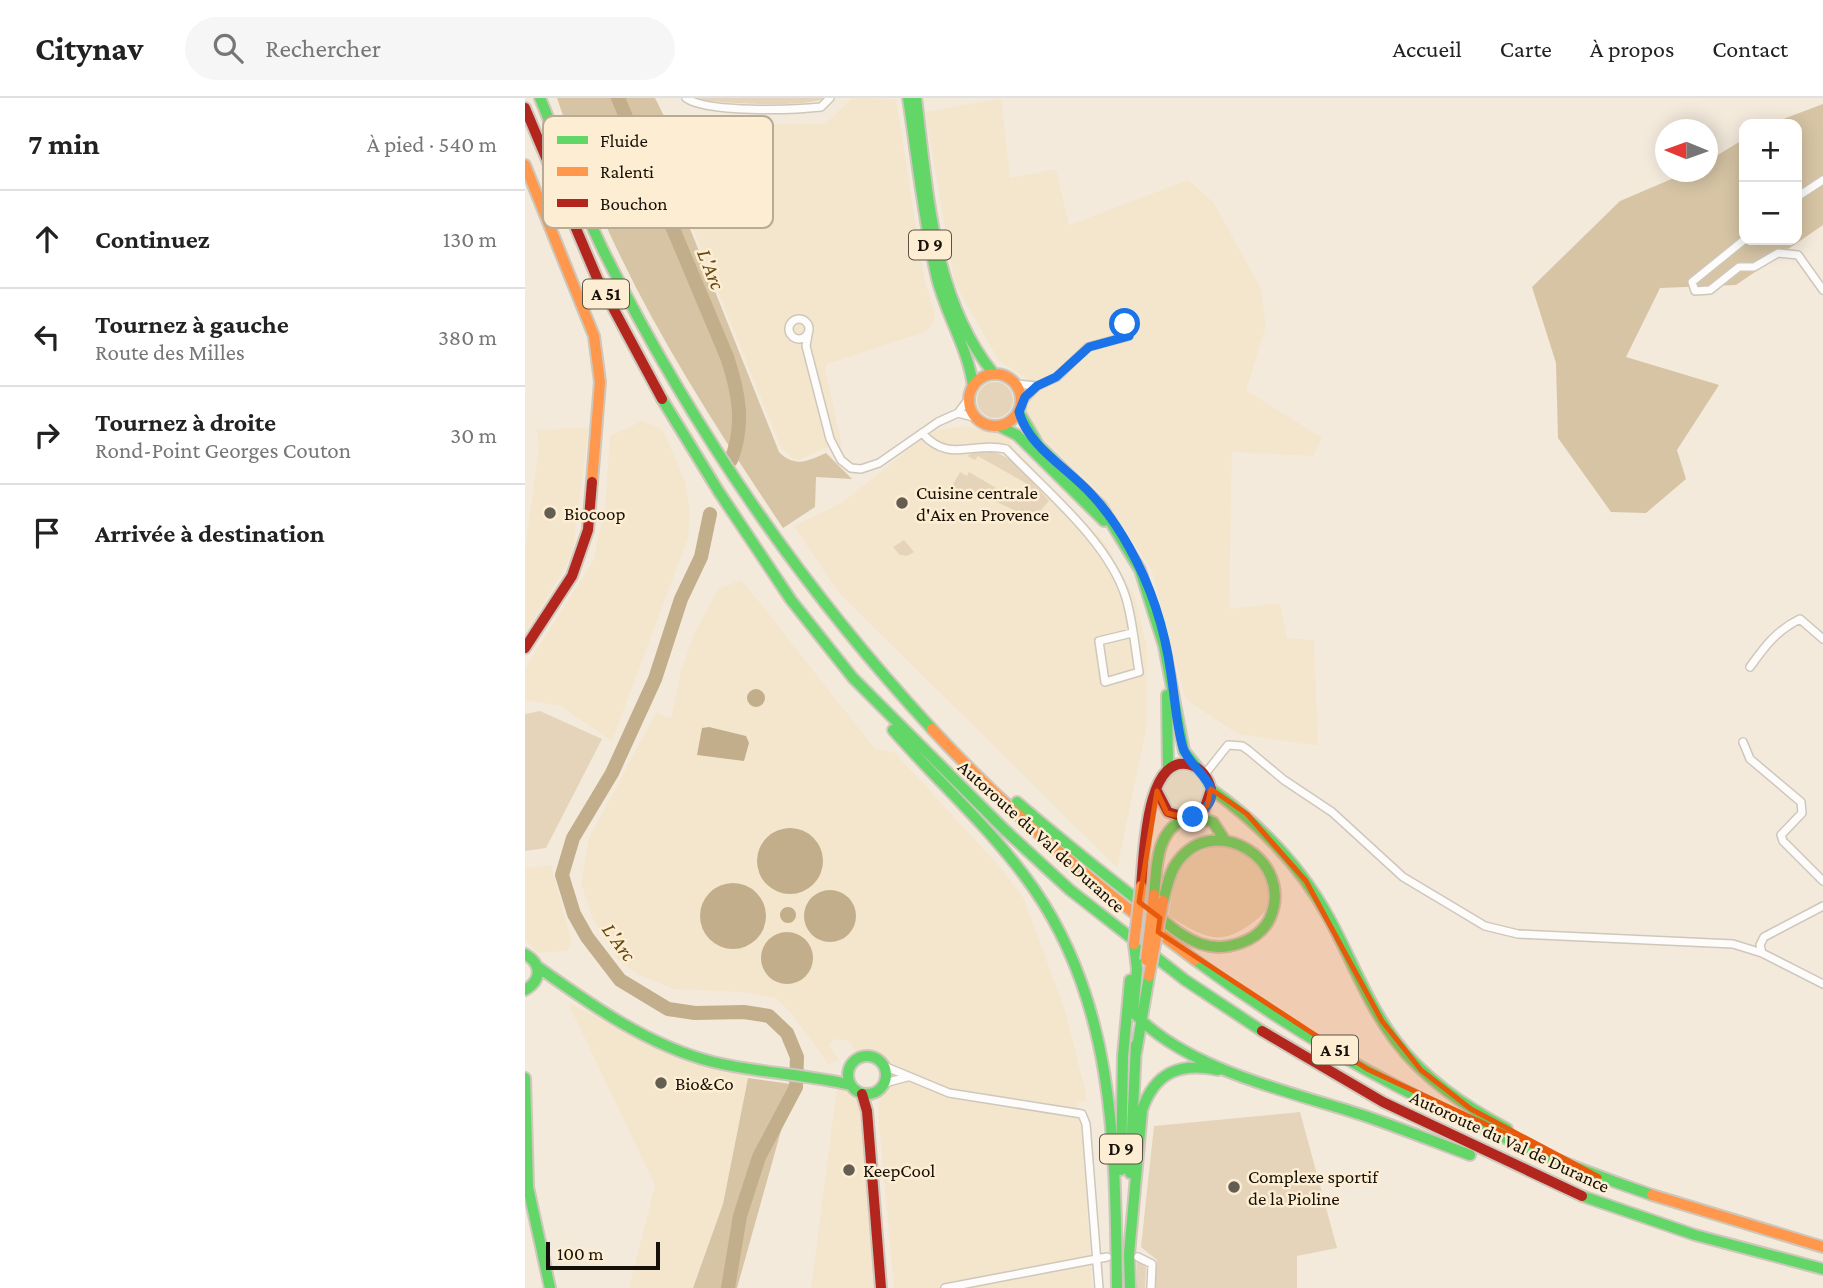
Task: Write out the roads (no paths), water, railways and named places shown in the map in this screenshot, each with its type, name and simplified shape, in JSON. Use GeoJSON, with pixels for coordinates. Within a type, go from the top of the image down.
{"type":"FeatureCollection","features":[{"type":"Feature","properties":{"kind":"main road","name":"Autoroute du Val de Durance"},"geometry":{"type":"LineString","coordinates":[[540,98],[547,116]]}},
{"type":"Feature","properties":{"kind":"main road","name":"D 9"},"geometry":{"type":"LineString","coordinates":[[908,98],[936,274],[949,319],[971,369],[971,392]]}},
{"type":"Feature","properties":{"kind":"main road","name":"D 9"},"geometry":{"type":"LineString","coordinates":[[916,98],[943,268],[975,356],[993,373]]}},
{"type":"Feature","properties":{"kind":"main road","name":"Autoroute du Val de Durance"},"geometry":{"type":"LineString","coordinates":[[525,108],[543,153]]}},
{"type":"Feature","properties":{"kind":"main road"},"geometry":{"type":"LineString","coordinates":[[525,165],[543,210]]}},
{"type":"Feature","properties":{"kind":"main road"},"geometry":{"type":"LineString","coordinates":[[525,648],[572,576],[589,530],[600,382],[593,336],[550,228]]}},
{"type":"Feature","properties":{"kind":"main road","name":"Autoroute du Val de Durance"},"geometry":{"type":"LineString","coordinates":[[573,228],[657,393],[705,472],[833,656],[996,822],[1091,908],[1262,1031],[1337,1076],[1437,1129],[1554,1185],[1641,1218],[1823,1269]]}},
{"type":"Feature","properties":{"kind":"main road","name":"Autoroute du Val de Durance"},"geometry":{"type":"LineString","coordinates":[[594,228],[621,288],[712,449],[780,549],[879,671],[938,737],[1035,831],[1094,883],[1210,971],[1367,1069],[1481,1126],[1599,1177],[1704,1214],[1823,1247]]}},
{"type":"Feature","properties":{"kind":"main road"},"geometry":{"type":"LineString","coordinates":[[1168,769],[1169,710],[1156,630],[1126,551],[1103,519],[1017,436],[977,418],[971,408],[971,392],[993,373],[1008,376],[1017,384],[1018,410],[1030,437],[1093,495],[1128,545],[1145,578],[1164,637],[1184,751],[1201,771],[1211,789],[1247,814],[1290,859],[1319,900],[1382,1021],[1422,1070],[1471,1109],[1599,1177]]}},
{"type":"Feature","properties":{"kind":"main road"},"geometry":{"type":"LineString","coordinates":[[1001,427],[1018,410]]}},
{"type":"Feature","properties":{"kind":"main road"},"geometry":{"type":"LineString","coordinates":[[833,656],[913,754],[1033,888],[1075,963],[1102,1044],[1110,1097],[1115,1163],[1118,1288]]}},
{"type":"Feature","properties":{"kind":"main road"},"geometry":{"type":"LineString","coordinates":[[879,671],[983,771],[1076,852],[1168,924],[1198,943],[1214,947],[1242,943],[1259,932],[1271,913],[1274,898],[1273,878],[1265,861],[1246,846],[1224,839],[1203,843],[1183,855],[1159,898]]}},
{"type":"Feature","properties":{"kind":"main road"},"geometry":{"type":"LineString","coordinates":[[1140,971],[1134,944],[1157,791],[1162,775],[1168,769],[1182,764],[1201,771]]}},
{"type":"Feature","properties":{"kind":"main road"},"geometry":{"type":"LineString","coordinates":[[1211,789],[1207,806],[1168,828],[1163,838],[1159,898],[1140,971],[1139,1021],[1190,1051],[1272,1087]]}},
{"type":"Feature","properties":{"kind":"main road"},"geometry":{"type":"LineString","coordinates":[[1157,791],[1161,807],[1175,817],[1213,822],[1224,839]]}},
{"type":"Feature","properties":{"kind":"main road"},"geometry":{"type":"LineString","coordinates":[[526,953],[538,967],[560,983],[681,1052],[712,1062],[826,1079],[851,1085],[862,1094],[867,1111],[880,1288]]}},
{"type":"Feature","properties":{"kind":"main road"},"geometry":{"type":"LineString","coordinates":[[528,989],[538,967]]}},
{"type":"Feature","properties":{"kind":"main road","name":"D 9"},"geometry":{"type":"LineString","coordinates":[[1118,1288],[1123,1056],[1140,971]]}},
{"type":"Feature","properties":{"kind":"main road"},"geometry":{"type":"LineString","coordinates":[[528,989],[560,983]]}},
{"type":"Feature","properties":{"kind":"main road","name":"D 9"},"geometry":{"type":"LineString","coordinates":[[1130,1288],[1134,1256],[1131,1120],[1139,1021]]}},
{"type":"Feature","properties":{"kind":"main road"},"geometry":{"type":"LineString","coordinates":[[826,1079],[849,1070],[855,1061],[864,1056],[876,1058],[884,1066],[885,1083],[876,1092],[867,1111]]}},
{"type":"Feature","properties":{"kind":"main road"},"geometry":{"type":"LineString","coordinates":[[1134,1256],[1142,1110],[1152,1085],[1171,1070],[1190,1066],[1213,1069],[1386,1124],[1554,1185]]}},
{"type":"Feature","properties":{"kind":"main road"},"geometry":{"type":"LineString","coordinates":[[849,1070],[851,1085]]}},
{"type":"Feature","properties":{"kind":"main road"},"geometry":{"type":"LineString","coordinates":[[525,1078],[529,1187],[550,1288]]}},
{"type":"Feature","properties":{"kind":"main road"},"geometry":{"type":"LineString","coordinates":[[862,1094],[876,1092]]}},
{"type":"Feature","properties":{"kind":"street"},"geometry":{"type":"LineString","coordinates":[[686,98],[700,105],[782,109],[821,107],[830,98]]}},
{"type":"Feature","properties":{"kind":"street"},"geometry":{"type":"LineString","coordinates":[[1802,194],[1823,180]]}},
{"type":"Feature","properties":{"kind":"street"},"geometry":{"type":"LineString","coordinates":[[1739,244],[1692,282],[1695,292],[1710,290],[1739,267],[1754,267],[1778,253],[1798,255],[1823,290]]}},
{"type":"Feature","properties":{"kind":"street"},"geometry":{"type":"LineString","coordinates":[[806,346],[789,329],[794,320],[804,321],[809,329],[806,346],[830,439],[841,460],[851,468],[861,469],[879,463],[922,433],[958,413],[971,392]]}},
{"type":"Feature","properties":{"kind":"street"},"geometry":{"type":"LineString","coordinates":[[1018,410],[1037,386],[1056,377],[1089,347],[1129,336],[1125,324]]}},
{"type":"Feature","properties":{"kind":"street"},"geometry":{"type":"LineString","coordinates":[[796,338],[803,338],[809,329]]}},
{"type":"Feature","properties":{"kind":"street"},"geometry":{"type":"LineString","coordinates":[[1017,384],[1037,386]]}},
{"type":"Feature","properties":{"kind":"street"},"geometry":{"type":"LineString","coordinates":[[958,413],[977,418]]}},
{"type":"Feature","properties":{"kind":"street"},"geometry":{"type":"LineString","coordinates":[[922,433],[941,449],[958,451],[988,446],[1006,449],[1102,550],[1125,596],[1132,633],[1139,672],[1105,682],[1099,642],[1132,633]]}},
{"type":"Feature","properties":{"kind":"street"},"geometry":{"type":"LineString","coordinates":[[1750,667],[1775,636],[1800,619],[1823,639]]}},
{"type":"Feature","properties":{"kind":"street"},"geometry":{"type":"LineString","coordinates":[[1743,742],[1750,759],[1801,802],[1802,813],[1781,835],[1783,841],[1823,881]]}},
{"type":"Feature","properties":{"kind":"street"},"geometry":{"type":"LineString","coordinates":[[1201,771],[1229,745],[1242,746],[1284,780],[1332,812],[1403,877],[1485,926],[1518,934],[1733,944],[1762,953],[1823,985]]}},
{"type":"Feature","properties":{"kind":"street"},"geometry":{"type":"LineString","coordinates":[[1762,953],[1760,945],[1764,937],[1823,906]]}},
{"type":"Feature","properties":{"kind":"street"},"geometry":{"type":"LineString","coordinates":[[884,1066],[949,1093],[1081,1114],[1086,1124],[1098,1288]]}},
{"type":"Feature","properties":{"kind":"street"},"geometry":{"type":"LineString","coordinates":[[885,1083],[908,1077]]}},
{"type":"Feature","properties":{"kind":"street"},"geometry":{"type":"LineString","coordinates":[[1134,1256],[1152,1264],[1151,1288]]}},
{"type":"Feature","properties":{"kind":"street"},"geometry":{"type":"LineString","coordinates":[[945,1288],[1107,1257]]}},
{"type":"Feature","properties":{"kind":"waterway","name":"L'Arc"},"geometry":{"type":"LineString","coordinates":[[618,98],[626,116]]}},
{"type":"Feature","properties":{"kind":"waterway","name":"L'Arc"},"geometry":{"type":"LineString","coordinates":[[673,228],[731,370],[739,408],[738,434],[731,460]]}},
{"type":"Feature","properties":{"kind":"waterway","name":"L'Arc"},"geometry":{"type":"LineString","coordinates":[[710,514],[701,557],[681,599],[655,679],[612,773],[573,838],[562,875],[574,914],[587,937],[620,980],[668,1009],[695,1013],[744,1012],[769,1016],[787,1033],[797,1057],[796,1087],[759,1157],[740,1216],[728,1288]]}},
{"type":"Feature","properties":{"kind":"place","name":"Cuisine centrale d'Aix en Provence"},"geometry":{"type":"Point","coordinates":[902,503]}},
{"type":"Feature","properties":{"kind":"place","name":"Biocoop"},"geometry":{"type":"Point","coordinates":[550,513]}},
{"type":"Feature","properties":{"kind":"place","name":"Bio&Co"},"geometry":{"type":"Point","coordinates":[661,1083]}},
{"type":"Feature","properties":{"kind":"place","name":"KeepCool"},"geometry":{"type":"Point","coordinates":[849,1170]}},
{"type":"Feature","properties":{"kind":"place","name":"Complexe sportif de la Pioline"},"geometry":{"type":"Point","coordinates":[1234,1187]}}]}
